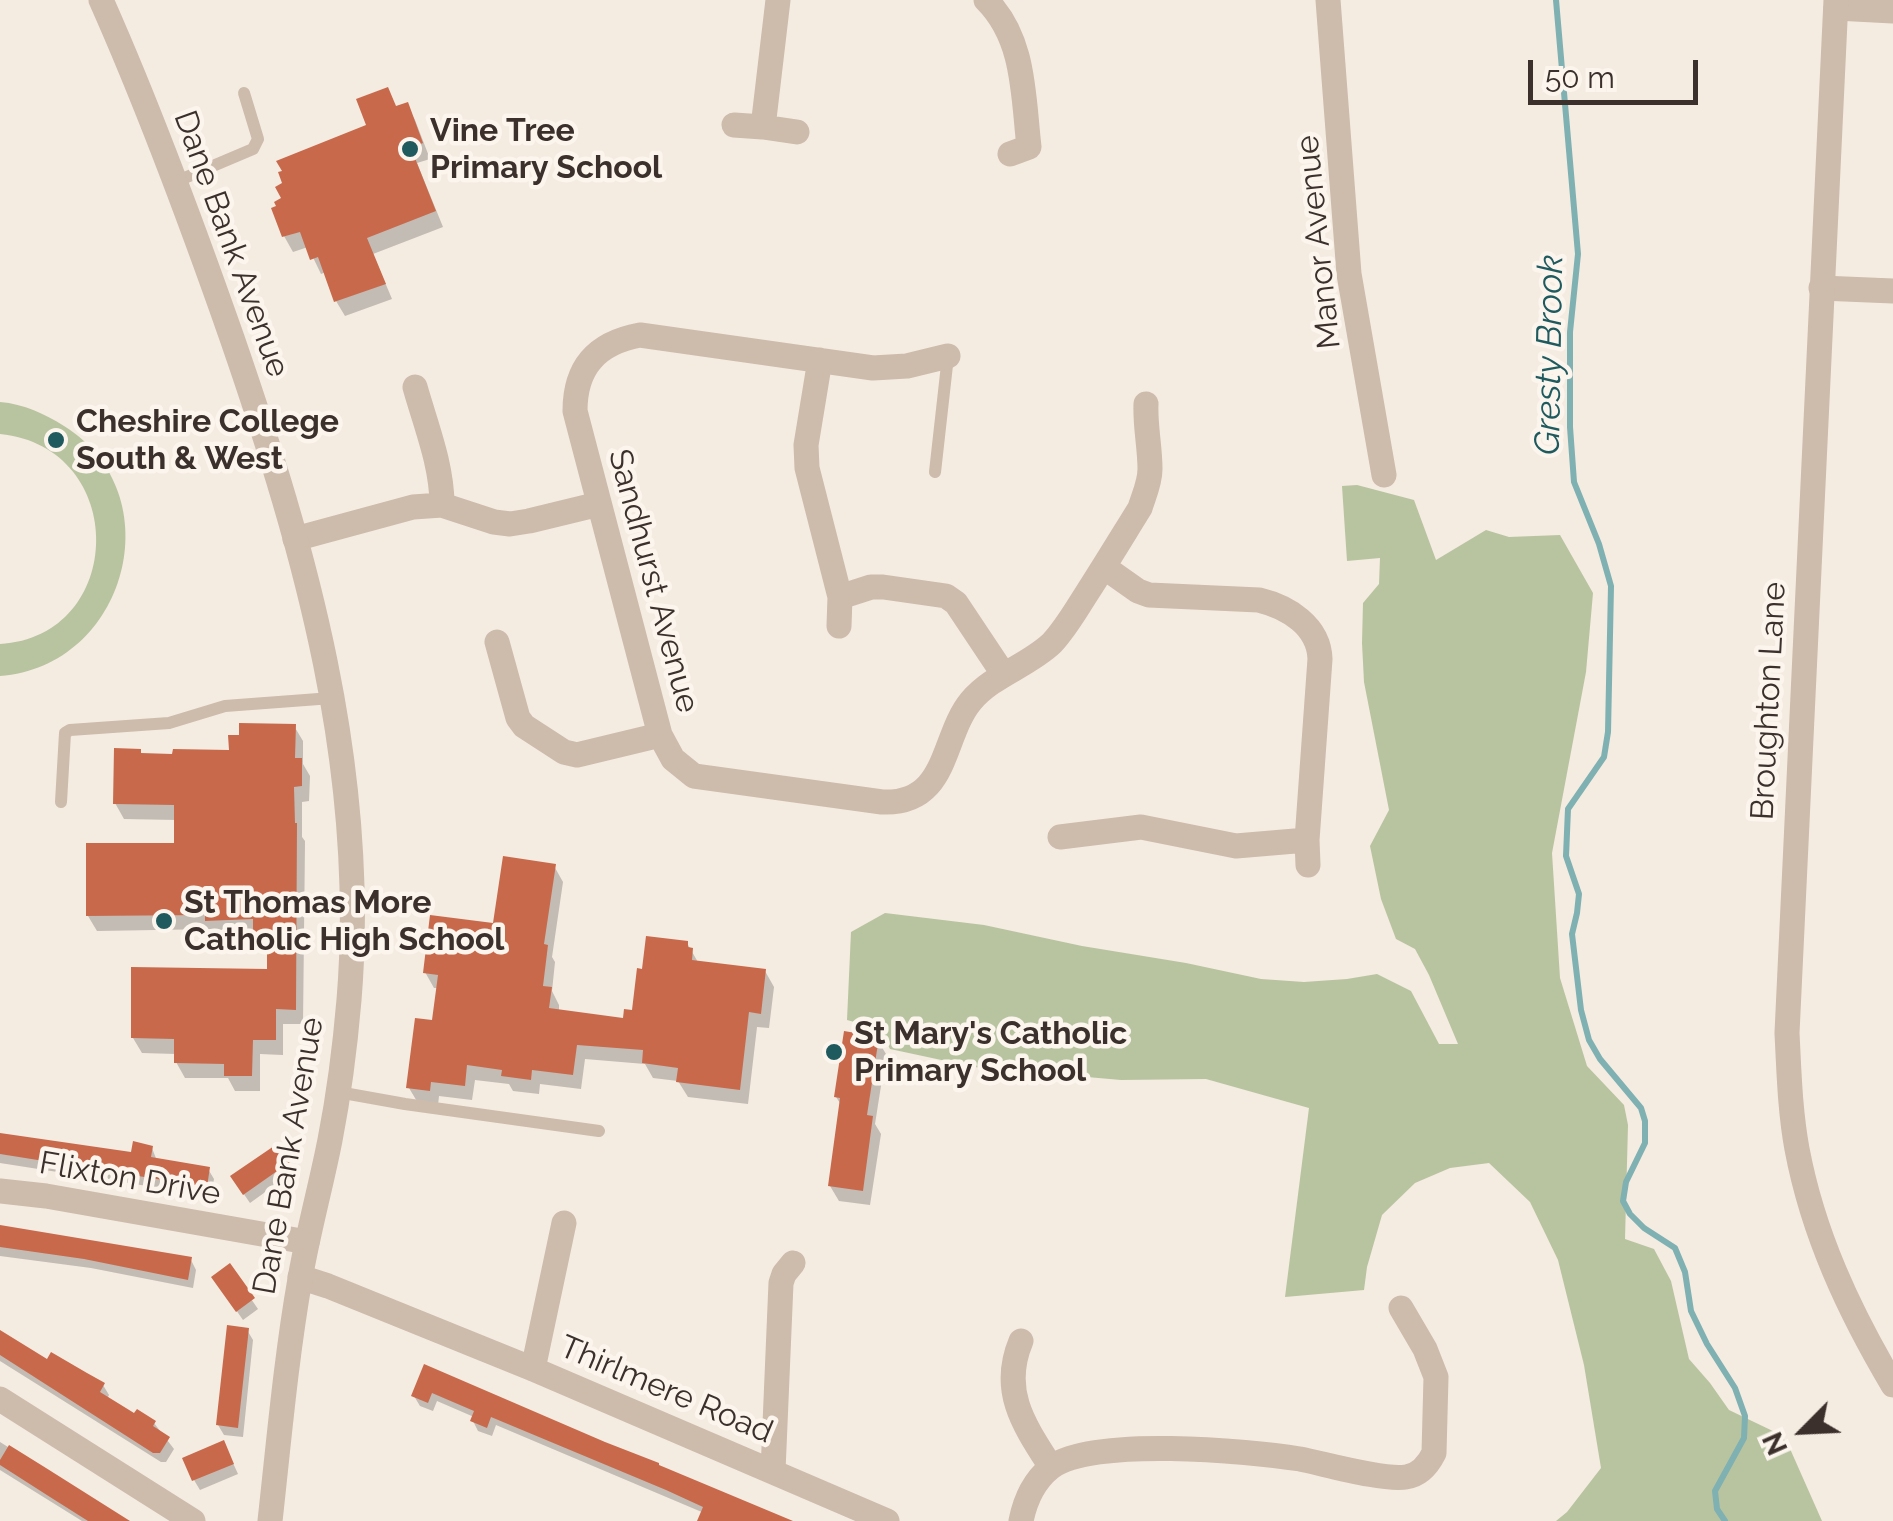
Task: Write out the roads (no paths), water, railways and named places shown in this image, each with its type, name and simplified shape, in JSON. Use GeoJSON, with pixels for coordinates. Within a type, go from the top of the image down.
{"type":"FeatureCollection","features":[{"type":"Feature","properties":{"kind":"street","name":"Dane Bank Avenue"},"geometry":{"type":"LineString","coordinates":[[101,0],[203,254],[296,539],[334,698],[350,834],[350,998],[338,1092],[300,1277],[270,1521]]}},
{"type":"Feature","properties":{"kind":"street"},"geometry":{"type":"LineString","coordinates":[[763,127],[778,0]]}},
{"type":"Feature","properties":{"kind":"street"},"geometry":{"type":"LineString","coordinates":[[986,0],[1014,43],[1029,150]]}},
{"type":"Feature","properties":{"kind":"street","name":"Manor Avenue"},"geometry":{"type":"LineString","coordinates":[[1328,0],[1349,274],[1384,475]]}},
{"type":"Feature","properties":{"kind":"street"},"geometry":{"type":"LineString","coordinates":[[1836,4],[1893,10]]}},
{"type":"Feature","properties":{"kind":"street","name":"Broughton Lane"},"geometry":{"type":"LineString","coordinates":[[1836,4],[1788,992],[1789,1072],[1796,1145],[1815,1222],[1847,1302],[1893,1385]]}},
{"type":"Feature","properties":{"kind":"street"},"geometry":{"type":"LineString","coordinates":[[734,125],[797,132]]}},
{"type":"Feature","properties":{"kind":"street"},"geometry":{"type":"LineString","coordinates":[[1821,288],[1893,291]]}},
{"type":"Feature","properties":{"kind":"street","name":"Sandhurst Avenue"},"geometry":{"type":"LineString","coordinates":[[948,356],[888,368],[640,336],[612,342],[590,361],[575,394],[575,410],[598,504],[660,735],[673,760],[694,776],[893,802],[913,796],[929,784],[943,764],[965,710],[979,693],[1029,661],[1064,629],[1140,508],[1150,471],[1146,404]]}},
{"type":"Feature","properties":{"kind":"street"},"geometry":{"type":"LineString","coordinates":[[820,360],[806,445],[807,468],[840,597],[838,626]]}},
{"type":"Feature","properties":{"kind":"street"},"geometry":{"type":"LineString","coordinates":[[415,386],[438,468],[442,505]]}},
{"type":"Feature","properties":{"kind":"street"},"geometry":{"type":"LineString","coordinates":[[296,539],[413,507],[442,505],[510,524],[598,504]]}},
{"type":"Feature","properties":{"kind":"street"},"geometry":{"type":"LineString","coordinates":[[1060,837],[1142,827],[1236,846],[1308,852],[1320,659],[1316,638],[1309,628],[1287,610],[1259,600],[1149,595],[1104,566]]}},
{"type":"Feature","properties":{"kind":"street"},"geometry":{"type":"LineString","coordinates":[[840,597],[870,587],[946,596],[956,603],[1004,675]]}},
{"type":"Feature","properties":{"kind":"street"},"geometry":{"type":"LineString","coordinates":[[497,642],[518,718],[564,752],[594,752],[660,735]]}},
{"type":"Feature","properties":{"kind":"street","name":"Flixton Drive"},"geometry":{"type":"LineString","coordinates":[[0,1190],[307,1242]]}},
{"type":"Feature","properties":{"kind":"street","name":"Thirlmere Road"},"geometry":{"type":"LineString","coordinates":[[534,1369],[564,1223]]}},
{"type":"Feature","properties":{"kind":"street","name":"Thirlmere Road"},"geometry":{"type":"LineString","coordinates":[[773,1471],[781,1283],[793,1263]]}},
{"type":"Feature","properties":{"kind":"street","name":"Thirlmere Road"},"geometry":{"type":"LineString","coordinates":[[300,1277],[534,1369],[887,1521]]}},
{"type":"Feature","properties":{"kind":"street"},"geometry":{"type":"LineString","coordinates":[[1021,1521],[1028,1496],[1039,1479],[1051,1467],[1074,1457],[1191,1449],[1298,1459],[1394,1478],[1416,1474],[1434,1454],[1436,1377],[1401,1308]]}},
{"type":"Feature","properties":{"kind":"street"},"geometry":{"type":"LineString","coordinates":[[1022,1341],[1014,1357],[1012,1386],[1034,1441],[1051,1467]]}},
{"type":"Feature","properties":{"kind":"street"},"geometry":{"type":"LineString","coordinates":[[0,1399],[194,1521]]}},
{"type":"Feature","properties":{"kind":"lane"},"geometry":{"type":"LineString","coordinates":[[175,182],[253,149],[258,139],[244,93]]}},
{"type":"Feature","properties":{"kind":"lane"},"geometry":{"type":"LineString","coordinates":[[936,472],[948,356]]}},
{"type":"Feature","properties":{"kind":"lane"},"geometry":{"type":"LineString","coordinates":[[61,802],[65,734],[70,730],[169,723],[225,706],[334,698]]}},
{"type":"Feature","properties":{"kind":"lane"},"geometry":{"type":"LineString","coordinates":[[338,1092],[599,1131]]}},
{"type":"Feature","properties":{"kind":"waterway","name":"Gresty Brook"},"geometry":{"type":"LineString","coordinates":[[1556,0],[1578,254],[1570,332],[1574,482],[1611,586],[1604,757],[1568,809],[1566,856],[1579,894],[1572,934],[1581,1010],[1589,1040],[1641,1108],[1645,1121],[1645,1143],[1626,1182],[1623,1201],[1644,1228],[1675,1248],[1685,1272],[1691,1311],[1735,1388],[1745,1416],[1744,1438],[1715,1491],[1717,1509],[1725,1521]]}},
{"type":"Feature","properties":{"kind":"place","name":"Vine Tree Primary School"},"geometry":{"type":"Point","coordinates":[410,149]}},
{"type":"Feature","properties":{"kind":"place","name":"Cheshire College South & West"},"geometry":{"type":"Point","coordinates":[56,440]}},
{"type":"Feature","properties":{"kind":"place","name":"St Thomas More Catholic High School"},"geometry":{"type":"Point","coordinates":[164,921]}},
{"type":"Feature","properties":{"kind":"place","name":"St Mary's Catholic Primary School"},"geometry":{"type":"Point","coordinates":[834,1052]}}]}
